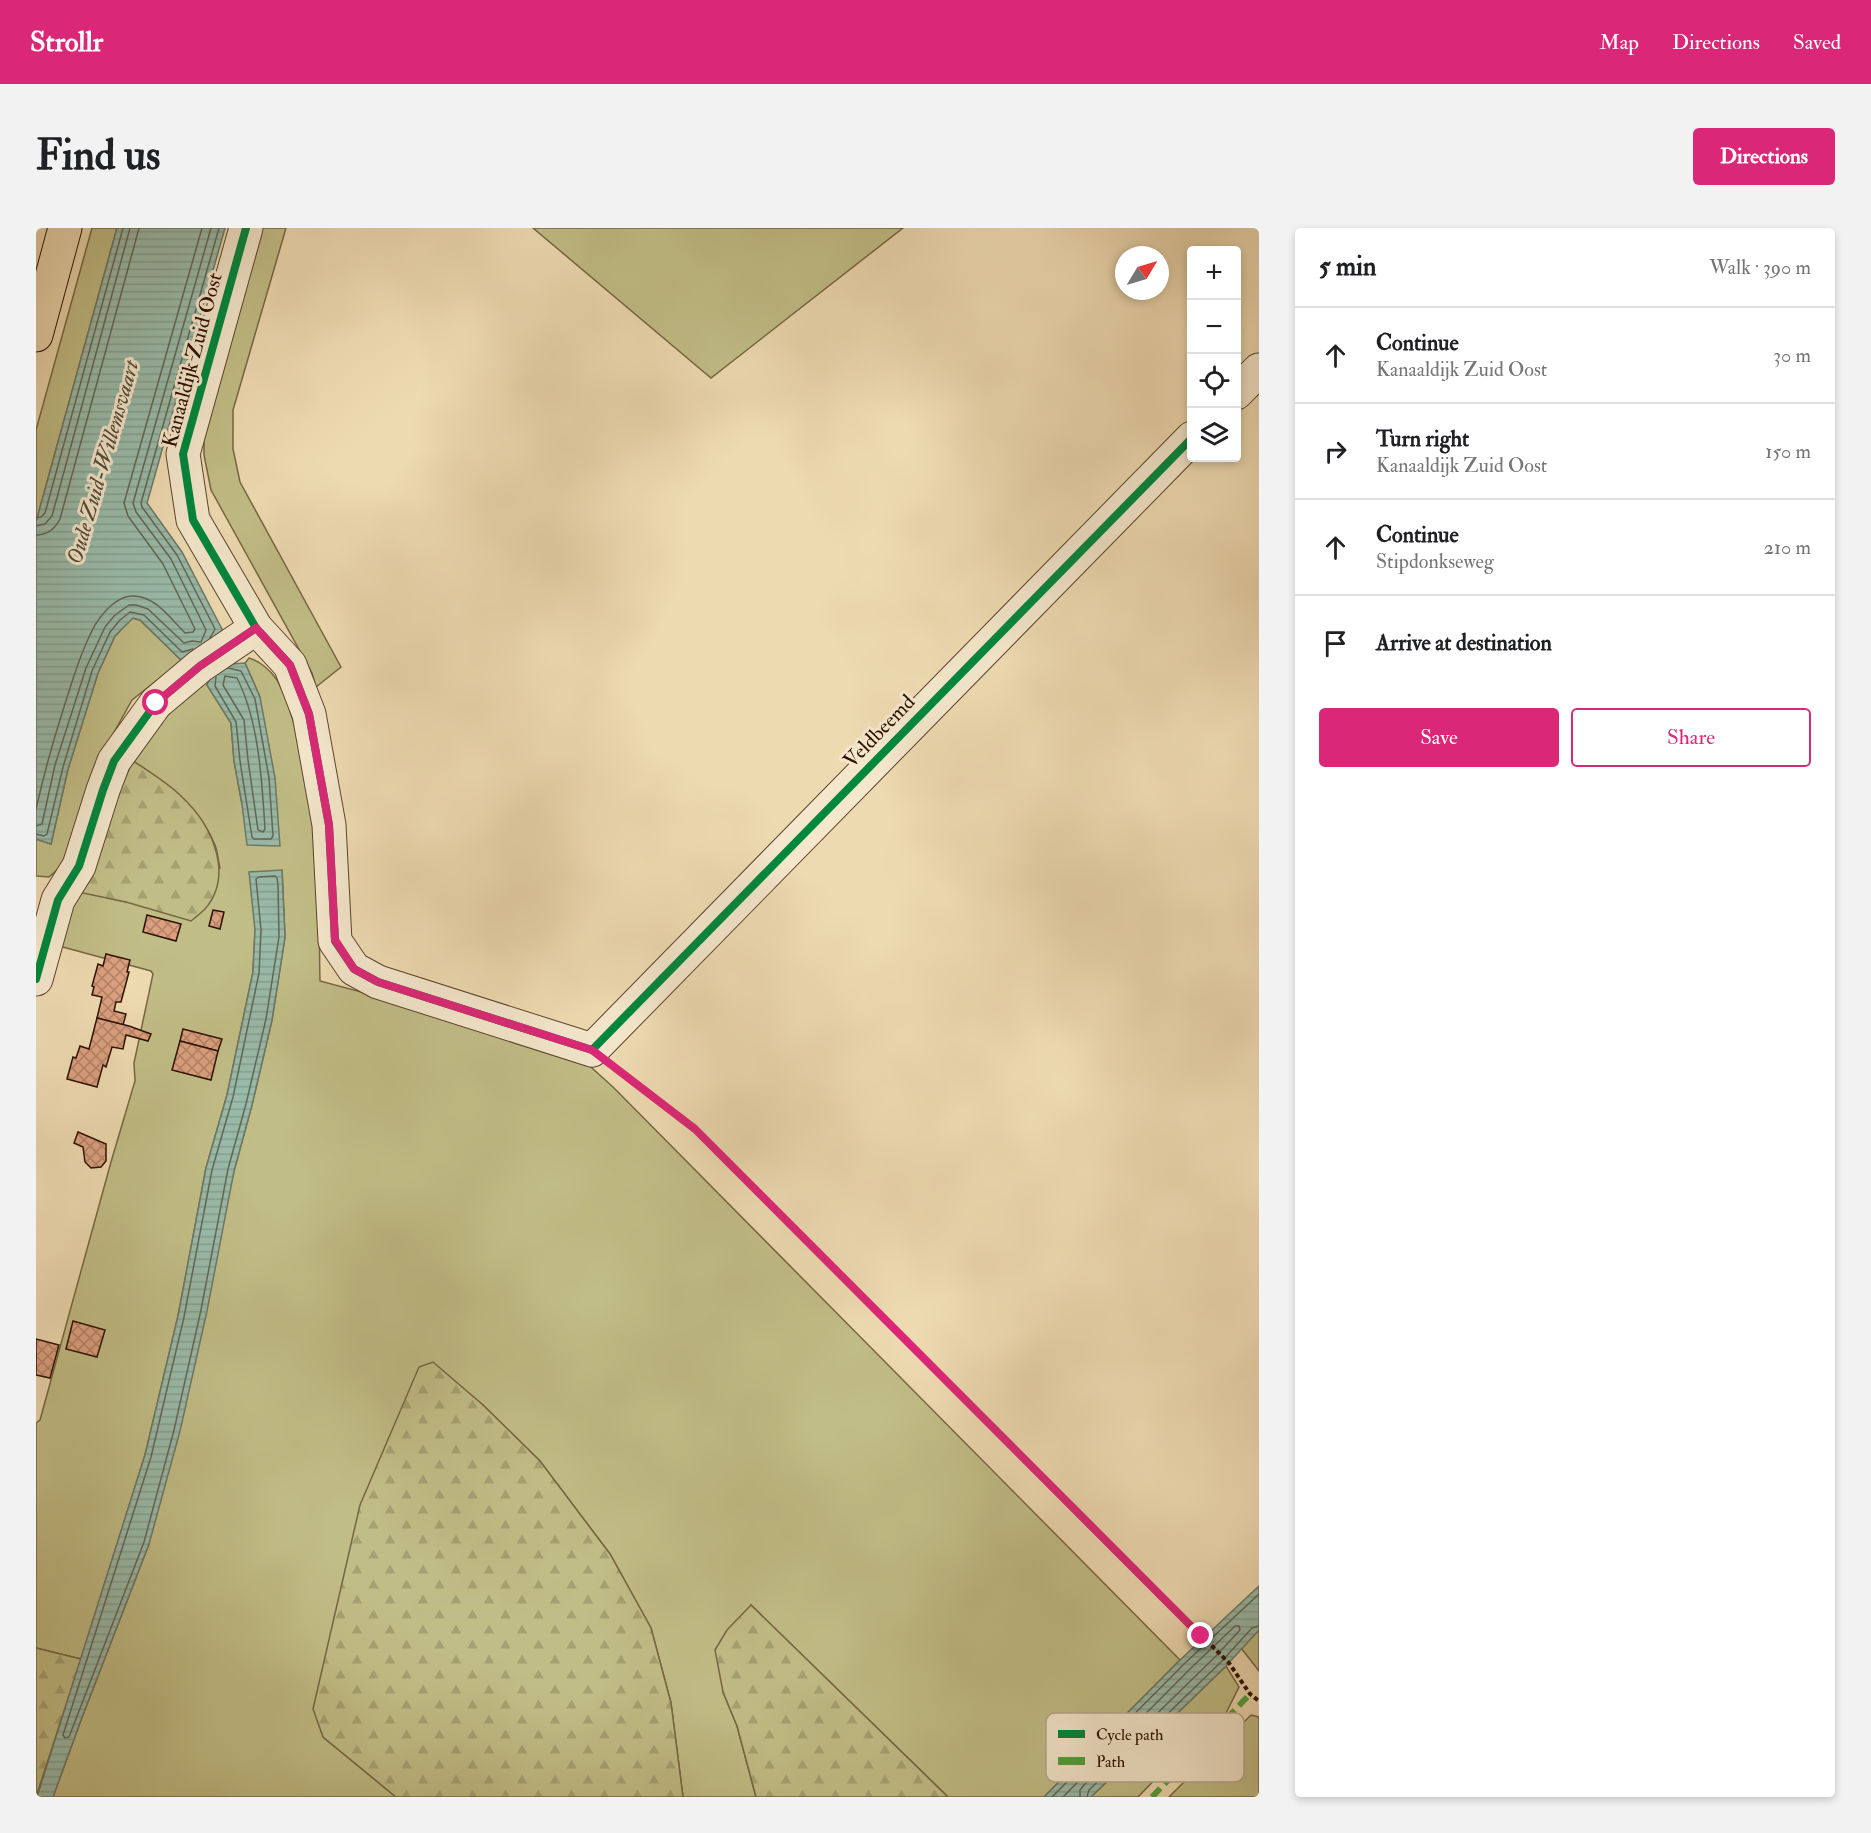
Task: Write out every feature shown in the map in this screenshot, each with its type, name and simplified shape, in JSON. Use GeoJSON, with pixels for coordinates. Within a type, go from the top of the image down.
{"type":"FeatureCollection","features":[{"type":"Feature","properties":{"kind":"main road"},"geometry":{"type":"LineString","coordinates":[[36,335],[66,228]]}},
{"type":"Feature","properties":{"kind":"street","name":"Kanaaldijk Zuid Oost"},"geometry":{"type":"LineString","coordinates":[[246,228],[183,454],[193,520],[256,628],[290,665],[309,714],[329,825],[335,940],[354,969],[378,982],[592,1050]]}},
{"type":"Feature","properties":{"kind":"street"},"geometry":{"type":"LineString","coordinates":[[1241,388],[1259,370]]}},
{"type":"Feature","properties":{"kind":"street","name":"Veldbeemd"},"geometry":{"type":"LineString","coordinates":[[592,1050],[1187,442]]}},
{"type":"Feature","properties":{"kind":"street"},"geometry":{"type":"LineString","coordinates":[[36,979],[58,900],[79,866],[114,761],[156,703],[212,658],[256,628]]}},
{"type":"Feature","properties":{"kind":"path"},"geometry":{"type":"LineString","coordinates":[[592,1050],[695,1129],[1229,1663],[1250,1694],[1259,1701]]}},
{"type":"Feature","properties":{"kind":"green space"},"geometry":{"type":"Polygon","coordinates":[[[92,228],[117,228],[36,522],[36,430],[92,228]]]}},
{"type":"Feature","properties":{"kind":"green space"},"geometry":{"type":"Polygon","coordinates":[[[255,228],[286,228],[233,410],[233,449],[240,482],[341,667],[316,687],[312,673],[211,490],[204,455],[204,424],[255,228]]]}},
{"type":"Feature","properties":{"kind":"green space"},"geometry":{"type":"Polygon","coordinates":[[[533,228],[903,228],[711,378],[533,228]]]}},
{"type":"Feature","properties":{"kind":"green space"},"geometry":{"type":"Polygon","coordinates":[[[132,618],[140,620],[182,661],[132,700],[96,765],[65,863],[49,877],[36,876],[36,839],[51,844],[68,769],[98,673],[115,636],[132,618]]]}},
{"type":"Feature","properties":{"kind":"green space"},"geometry":{"type":"Polygon","coordinates":[[[249,658],[257,661],[277,680],[289,707],[297,736],[317,858],[320,981],[570,1048],[614,1088],[1180,1660],[1127,1713],[1046,1713],[1046,1782],[1059,1782],[1044,1797],[948,1797],[751,1605],[723,1692],[737,1726],[756,1797],[683,1797],[671,1703],[651,1628],[610,1554],[540,1461],[483,1405],[433,1363],[323,1737],[396,1797],[53,1797],[149,1544],[234,1171],[272,1020],[285,937],[282,870],[255,930],[253,972],[227,1095],[206,1168],[178,1316],[145,1455],[81,1659],[36,1648],[36,1423],[40,1420],[135,1081],[134,1063],[153,974],[151,971],[59,946],[78,891],[126,902],[220,868],[215,845],[191,807],[169,787],[133,761],[152,723],[210,679],[207,685],[231,723],[234,761],[242,804],[260,697],[245,663],[249,658]]]}},
{"type":"Feature","properties":{"kind":"green space"},"geometry":{"type":"Polygon","coordinates":[[[133,761],[171,787],[193,808],[210,835],[216,850],[219,865],[214,895],[205,909],[191,921],[126,902],[78,892],[117,794],[133,761]]]}},
{"type":"Feature","properties":{"kind":"green space"},"geometry":{"type":"Polygon","coordinates":[[[433,1362],[483,1405],[540,1461],[610,1554],[651,1628],[671,1703],[683,1797],[396,1797],[323,1737],[313,1709],[360,1505],[419,1367],[433,1362]]]}},
{"type":"Feature","properties":{"kind":"green space"},"geometry":{"type":"Polygon","coordinates":[[[751,1605],[948,1797],[756,1797],[737,1726],[723,1692],[715,1650],[727,1630],[751,1605]]]}},
{"type":"Feature","properties":{"kind":"green space"},"geometry":{"type":"Polygon","coordinates":[[[1259,1630],[1259,1671],[1241,1648],[1259,1630]]]}},
{"type":"Feature","properties":{"kind":"green space"},"geometry":{"type":"Polygon","coordinates":[[[36,1648],[81,1659],[36,1797],[36,1648]]]}},
{"type":"Feature","properties":{"kind":"green space"},"geometry":{"type":"Polygon","coordinates":[[[1226,1666],[1239,1687],[1226,1713],[1178,1713],[1226,1666]]]}},
{"type":"Feature","properties":{"kind":"green space"},"geometry":{"type":"Polygon","coordinates":[[[1251,1715],[1259,1717],[1259,1797],[1169,1797],[1184,1782],[1244,1782],[1244,1722],[1251,1715]]]}},
{"type":"Feature","properties":{"kind":"green space"},"geometry":{"type":"Polygon","coordinates":[[[1106,1782],[1153,1782],[1138,1797],[1091,1797],[1106,1782]]]}},
{"type":"Feature","properties":{"kind":"water","name":"Oude Zuid-Willemsvaart"},"geometry":{"type":"Polygon","coordinates":[[[117,228],[225,228],[147,503],[182,552],[224,633],[232,664],[245,663],[260,697],[275,778],[280,846],[247,845],[234,761],[231,723],[207,685],[210,678],[182,661],[140,620],[133,618],[115,636],[98,673],[68,769],[51,844],[36,839],[36,522],[117,228]]]}},
{"type":"Feature","properties":{"kind":"water"},"geometry":{"type":"Polygon","coordinates":[[[282,870],[285,937],[272,1020],[234,1171],[207,1311],[180,1431],[149,1544],[53,1797],[37,1797],[145,1455],[178,1316],[206,1168],[227,1095],[253,972],[255,930],[249,872],[282,870]]]}},
{"type":"Feature","properties":{"kind":"water"},"geometry":{"type":"Polygon","coordinates":[[[1259,1586],[1259,1630],[1178,1713],[1127,1713],[1259,1586]]]}},
{"type":"Feature","properties":{"kind":"water"},"geometry":{"type":"Polygon","coordinates":[[[1059,1782],[1106,1782],[1091,1797],[1044,1797],[1059,1782]]]}},
{"type":"Feature","properties":{"kind":"building"},"geometry":{"type":"Polygon","coordinates":[[[213,910],[224,912],[220,929],[209,926],[213,910]]]}},
{"type":"Feature","properties":{"kind":"building"},"geometry":{"type":"Polygon","coordinates":[[[147,915],[181,924],[176,941],[143,932],[147,915]]]}},
{"type":"Feature","properties":{"kind":"building"},"geometry":{"type":"Polygon","coordinates":[[[106,954],[130,960],[121,1002],[116,1002],[114,1011],[126,1014],[123,1025],[97,1018],[102,997],[92,995],[94,987],[92,986],[98,964],[103,966],[106,954]]]}},
{"type":"Feature","properties":{"kind":"building"},"geometry":{"type":"Polygon","coordinates":[[[97,1018],[151,1034],[148,1041],[126,1035],[123,1049],[112,1047],[106,1067],[103,1065],[97,1087],[67,1079],[73,1057],[76,1058],[80,1046],[89,1049],[97,1018]]]}},
{"type":"Feature","properties":{"kind":"building"},"geometry":{"type":"Polygon","coordinates":[[[183,1029],[222,1039],[218,1051],[180,1041],[183,1029]]]}},
{"type":"Feature","properties":{"kind":"building"},"geometry":{"type":"Polygon","coordinates":[[[180,1041],[218,1051],[211,1080],[172,1070],[180,1041]]]}},
{"type":"Feature","properties":{"kind":"building"},"geometry":{"type":"Polygon","coordinates":[[[78,1132],[106,1144],[106,1161],[101,1167],[91,1168],[85,1162],[83,1147],[74,1143],[78,1132]]]}},
{"type":"Feature","properties":{"kind":"building"},"geometry":{"type":"Polygon","coordinates":[[[73,1321],[105,1330],[97,1357],[66,1349],[73,1321]]]}},
{"type":"Feature","properties":{"kind":"building"},"geometry":{"type":"Polygon","coordinates":[[[36,1339],[59,1345],[50,1378],[36,1375],[36,1339]]]}},
{"type":"Feature","properties":{"kind":"marked path"},"geometry":{"type":"LineString","coordinates":[[1232,1713],[1250,1694]]}},
{"type":"Feature","properties":{"kind":"marked path"},"geometry":{"type":"LineString","coordinates":[[1152,1797],[1166,1782]]}},
{"type":"Feature","properties":{"kind":"cycle path"},"geometry":{"type":"LineString","coordinates":[[246,228],[183,454],[193,520],[256,628],[290,665],[309,714],[329,825],[335,941],[354,969],[378,982],[592,1050],[1187,443]]}},
{"type":"Feature","properties":{"kind":"cycle path"},"geometry":{"type":"LineString","coordinates":[[36,979],[58,900],[79,866],[114,761],[156,703],[200,666],[256,628]]}},
{"type":"Feature","properties":{"kind":"route"},"geometry":{"type":"LineString","coordinates":[[156,703],[200,666],[256,628],[290,665],[309,714],[329,825],[335,940],[354,969],[378,982],[592,1050],[695,1129],[1201,1636]]}}]}
